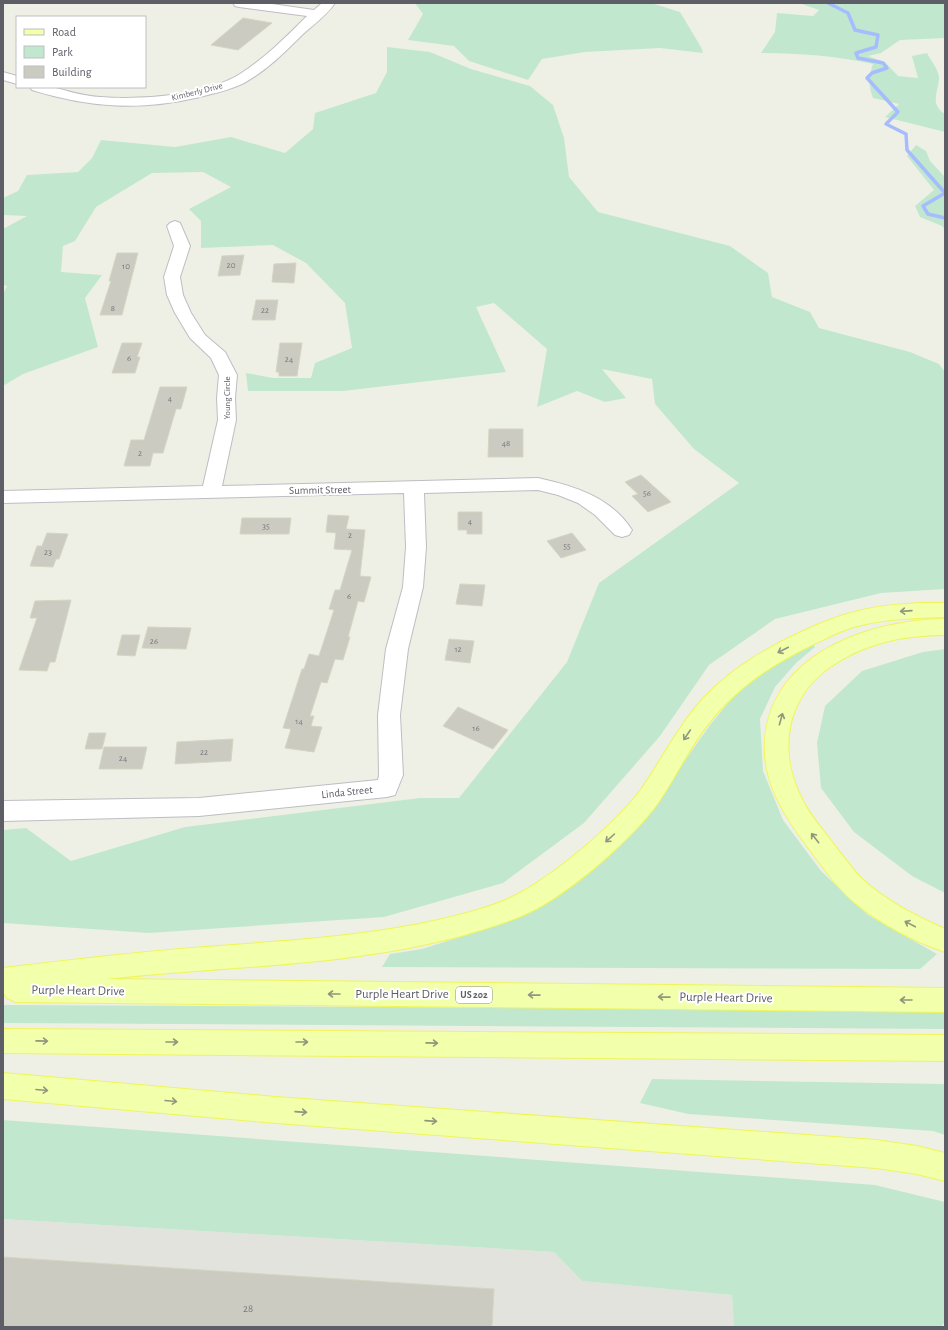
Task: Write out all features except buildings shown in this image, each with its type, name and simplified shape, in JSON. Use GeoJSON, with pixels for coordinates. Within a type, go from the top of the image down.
{"type":"FeatureCollection","features":[{"type":"Feature","properties":{"kind":"main road"},"geometry":{"type":"LineString","coordinates":[[3,980],[175,960],[309,951],[376,943],[433,932],[507,910],[533,898],[556,884],[627,822],[641,807],[656,787],[680,746],[701,717],[718,697],[747,671],[785,649],[844,623],[888,613],[945,610]]}},
{"type":"Feature","properties":{"kind":"main road"},"geometry":{"type":"LineString","coordinates":[[945,627],[906,629],[884,633],[845,648],[818,663],[804,675],[789,696],[781,719],[775,746],[778,768],[795,810],[845,878],[865,896],[888,912],[945,941]]}},
{"type":"Feature","properties":{"kind":"main road","name":"Purple Heart Drive"},"geometry":{"type":"LineString","coordinates":[[3,990],[945,1000]]}},
{"type":"Feature","properties":{"kind":"main road"},"geometry":{"type":"LineString","coordinates":[[3,1041],[945,1048]]}},
{"type":"Feature","properties":{"kind":"main road"},"geometry":{"type":"LineString","coordinates":[[3,1086],[276,1110],[876,1154],[917,1160],[945,1167]]}},
{"type":"Feature","properties":{"kind":"street"},"geometry":{"type":"LineString","coordinates":[[239,3],[316,14]]}},
{"type":"Feature","properties":{"kind":"street","name":"Kimberly Drive"},"geometry":{"type":"LineString","coordinates":[[40,88],[72,97],[104,102],[136,102],[183,97],[233,83],[246,76],[274,55],[329,3]]}},
{"type":"Feature","properties":{"kind":"street"},"geometry":{"type":"LineString","coordinates":[[3,76],[16,80]]}},
{"type":"Feature","properties":{"kind":"street","name":"Young Circle"},"geometry":{"type":"LineString","coordinates":[[175,226],[182,246],[172,277],[175,295],[183,313],[199,338],[220,356],[228,375],[226,398],[227,420],[211,492]]}},
{"type":"Feature","properties":{"kind":"street","name":"Summit Street"},"geometry":{"type":"LineString","coordinates":[[3,497],[538,484],[563,489],[585,497],[601,508],[622,530]]}},
{"type":"Feature","properties":{"kind":"street","name":"Linda Street"},"geometry":{"type":"LineString","coordinates":[[3,811],[199,807],[387,788],[391,775],[389,715],[397,649],[407,614],[412,587],[416,547],[414,487]]}},
{"type":"Feature","properties":{"kind":"shaded area"},"geometry":{"type":"Polygon","coordinates":[[[3,1219],[554,1252],[582,1281],[732,1295],[734,1327],[3,1327],[3,1219]]]}},
{"type":"Feature","properties":{"kind":"green space"},"geometry":{"type":"Polygon","coordinates":[[[415,3],[651,3],[680,12],[703,53],[660,48],[585,52],[542,59],[528,80],[469,61],[454,46],[408,40],[423,14],[415,3]]]}},
{"type":"Feature","properties":{"kind":"green space"},"geometry":{"type":"Polygon","coordinates":[[[799,3],[945,3],[945,38],[900,40],[881,53],[868,56],[885,62],[898,76],[918,78],[912,56],[927,53],[938,73],[939,83],[936,99],[939,109],[945,114],[945,132],[885,117],[899,104],[873,98],[870,89],[870,81],[873,64],[817,56],[761,53],[775,32],[777,13],[813,16],[819,10],[799,3]]]}},
{"type":"Feature","properties":{"kind":"green space"},"geometry":{"type":"Polygon","coordinates":[[[387,47],[430,52],[471,69],[530,86],[553,105],[564,138],[569,177],[598,212],[730,246],[768,273],[772,297],[810,312],[819,328],[910,352],[939,364],[945,372],[945,589],[881,593],[775,619],[709,665],[660,736],[584,823],[503,883],[384,917],[149,933],[3,923],[3,830],[26,828],[71,861],[185,827],[420,798],[459,798],[567,662],[599,583],[739,483],[694,449],[655,404],[652,379],[602,369],[626,398],[605,402],[577,391],[537,407],[547,349],[494,303],[476,307],[506,372],[343,391],[248,391],[246,373],[273,378],[311,378],[315,363],[352,348],[345,303],[306,263],[273,245],[201,248],[201,221],[189,209],[231,187],[203,172],[152,173],[96,207],[75,241],[63,246],[61,272],[102,275],[85,298],[98,347],[23,374],[3,386],[3,294],[7,286],[3,285],[3,229],[27,216],[3,215],[3,198],[18,191],[27,175],[78,172],[92,158],[101,140],[175,147],[231,137],[285,153],[313,129],[315,113],[376,93],[387,72],[387,47]]]}},
{"type":"Feature","properties":{"kind":"green space"},"geometry":{"type":"Polygon","coordinates":[[[916,145],[926,151],[930,161],[945,177],[945,229],[942,226],[920,217],[915,206],[934,190],[907,156],[916,145]]]}},
{"type":"Feature","properties":{"kind":"green space"},"geometry":{"type":"Polygon","coordinates":[[[812,643],[815,647],[796,663],[775,687],[760,719],[763,771],[783,820],[821,871],[868,915],[937,954],[920,969],[382,967],[390,954],[422,949],[492,927],[531,909],[585,876],[620,841],[669,783],[710,725],[733,697],[762,672],[812,643]]]}},
{"type":"Feature","properties":{"kind":"green space"},"geometry":{"type":"Polygon","coordinates":[[[945,649],[945,893],[912,876],[854,832],[821,788],[817,743],[825,706],[862,671],[923,652],[945,649]]]}},
{"type":"Feature","properties":{"kind":"green space"},"geometry":{"type":"Polygon","coordinates":[[[3,1005],[945,1010],[945,1029],[3,1023],[3,1005]]]}},
{"type":"Feature","properties":{"kind":"green space"},"geometry":{"type":"Polygon","coordinates":[[[652,1079],[945,1084],[945,1135],[933,1131],[688,1114],[640,1103],[652,1079]]]}},
{"type":"Feature","properties":{"kind":"green space"},"geometry":{"type":"Polygon","coordinates":[[[3,1120],[875,1185],[945,1202],[945,1322],[941,1327],[734,1327],[732,1295],[582,1281],[554,1252],[3,1219],[3,1120]]]}},
{"type":"Feature","properties":{"kind":"waterway"},"geometry":{"type":"LineString","coordinates":[[828,3],[848,13],[855,30],[878,35],[876,47],[856,53],[858,58],[883,63],[887,68],[872,73],[867,78],[898,112],[886,124],[906,134],[907,150],[945,193],[923,206],[928,214],[945,218]]}}]}
